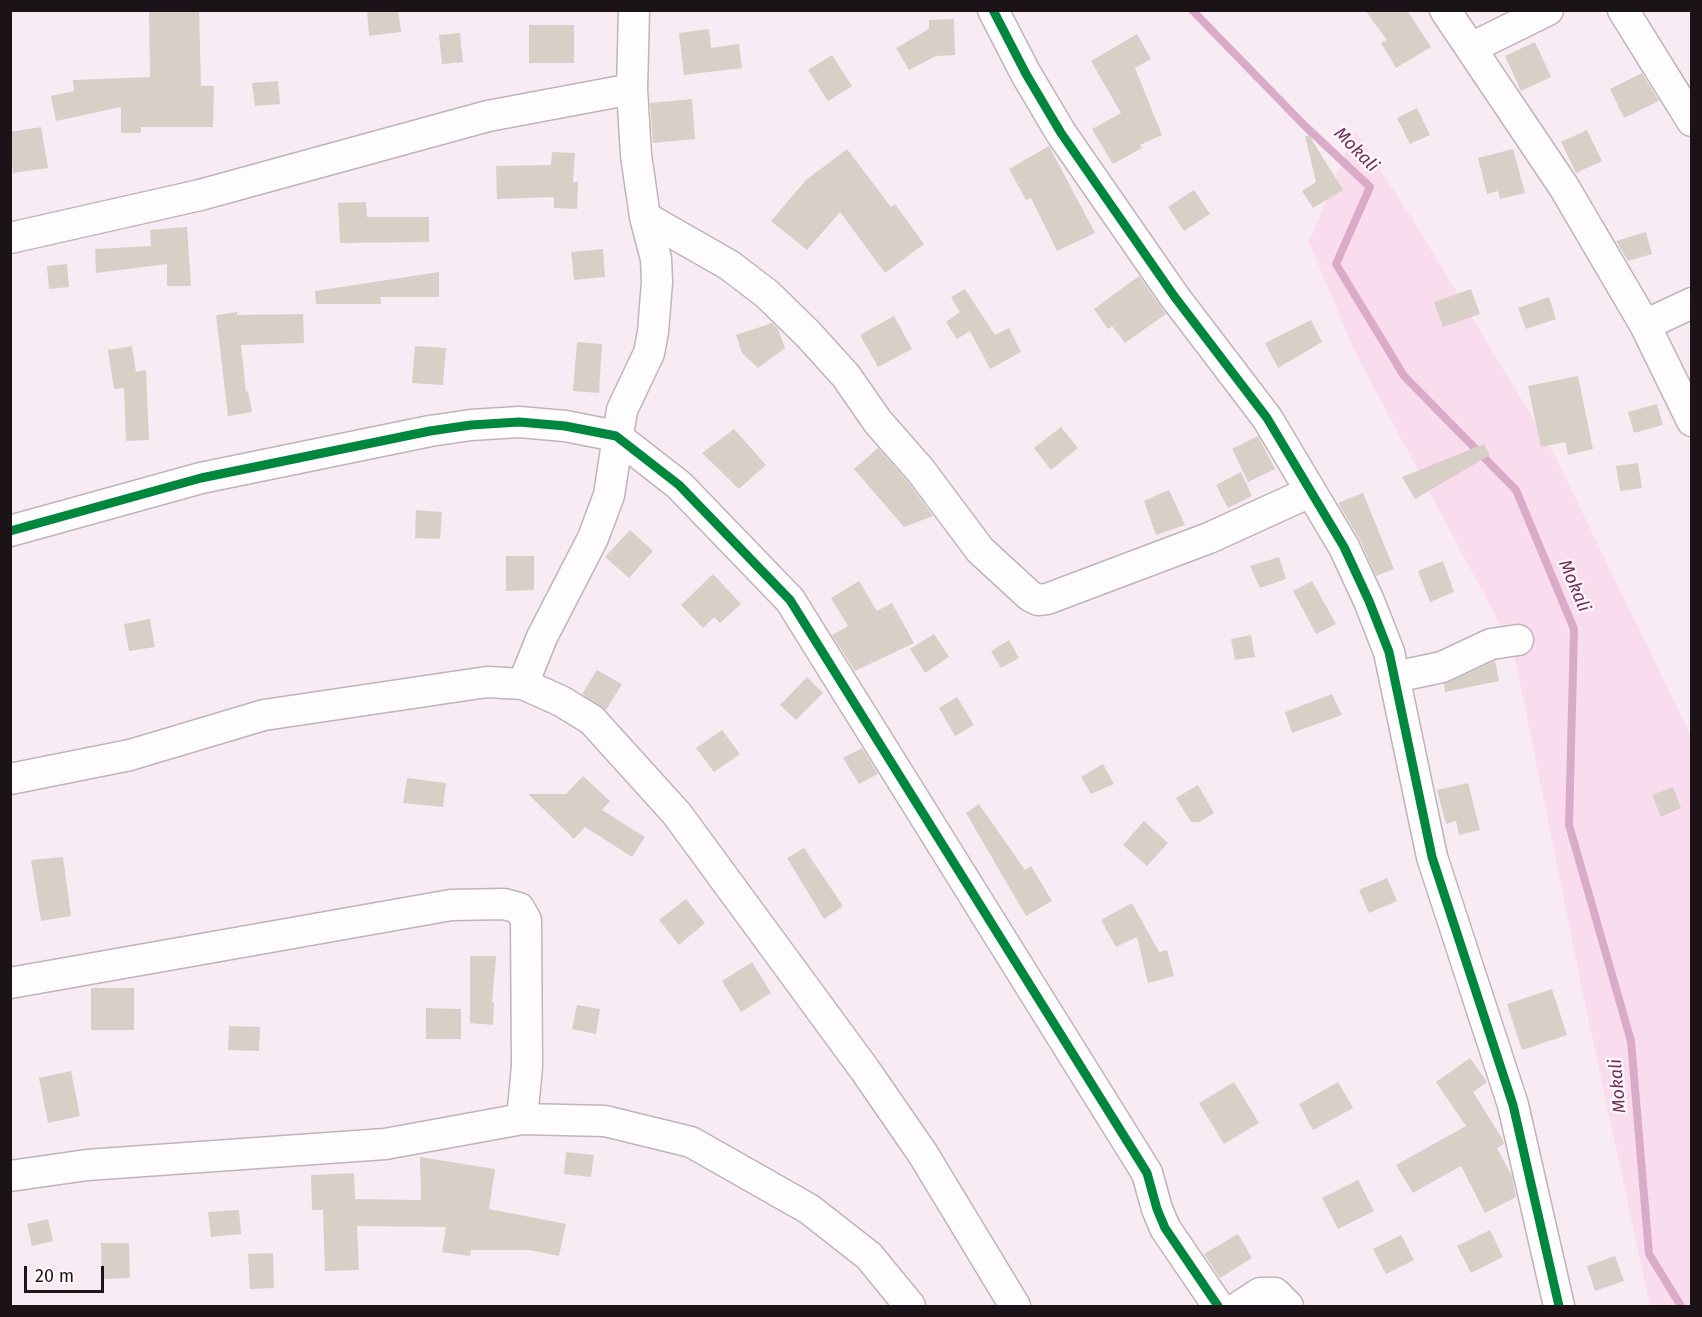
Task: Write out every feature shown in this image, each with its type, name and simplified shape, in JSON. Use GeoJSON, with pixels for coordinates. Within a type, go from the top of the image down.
{"type":"FeatureCollection","features":[{"type":"Feature","properties":{"kind":"street"},"geometry":{"type":"LineString","coordinates":[[523,684],[542,637],[593,538],[609,495],[614,471],[616,436],[622,410],[649,353],[653,332],[657,282],[656,259],[645,217],[636,155],[632,89],[634,10]]}},
{"type":"Feature","properties":{"kind":"street"},"geometry":{"type":"LineString","coordinates":[[993,10],[1026,74],[1062,133],[1174,296],[1267,418],[1344,547],[1370,601],[1389,652],[1432,857],[1513,1105],[1559,1306]]}},
{"type":"Feature","properties":{"kind":"street"},"geometry":{"type":"LineString","coordinates":[[1445,10],[1564,187],[1645,325],[1692,421]]}},
{"type":"Feature","properties":{"kind":"street"},"geometry":{"type":"LineString","coordinates":[[1471,48],[1548,10]]}},
{"type":"Feature","properties":{"kind":"street"},"geometry":{"type":"LineString","coordinates":[[1623,10],[1692,121]]}},
{"type":"Feature","properties":{"kind":"street"},"geometry":{"type":"LineString","coordinates":[[10,238],[200,195],[489,116],[632,89]]}},
{"type":"Feature","properties":{"kind":"street"},"geometry":{"type":"LineString","coordinates":[[645,217],[729,265],[767,294],[846,376],[878,422],[921,471],[980,550],[1030,596],[1038,600],[1047,599],[1209,538],[1310,492]]}},
{"type":"Feature","properties":{"kind":"street"},"geometry":{"type":"LineString","coordinates":[[1645,325],[1692,303]]}},
{"type":"Feature","properties":{"kind":"street"},"geometry":{"type":"LineString","coordinates":[[10,531],[201,478],[440,429],[519,422],[565,426],[616,436],[679,485],[790,600],[1147,1173],[1165,1228],[1218,1306]]}},
{"type":"Feature","properties":{"kind":"street"},"geometry":{"type":"LineString","coordinates":[[1395,677],[1442,667],[1491,644],[1518,640]]}},
{"type":"Feature","properties":{"kind":"street"},"geometry":{"type":"LineString","coordinates":[[10,779],[130,755],[264,715],[487,682],[523,684],[561,700],[592,720],[677,814],[865,1070],[923,1154],[1015,1306]]}},
{"type":"Feature","properties":{"kind":"street"},"geometry":{"type":"LineString","coordinates":[[10,983],[451,905],[504,904],[519,908],[526,920],[527,1066],[522,1119]]}},
{"type":"Feature","properties":{"kind":"street"},"geometry":{"type":"LineString","coordinates":[[10,1176],[87,1165],[385,1144],[522,1119],[605,1121],[691,1143],[809,1209],[869,1256],[910,1306]]}},
{"type":"Feature","properties":{"kind":"street"},"geometry":{"type":"LineString","coordinates":[[1240,1306],[1260,1293],[1275,1293],[1288,1306]]}},
{"type":"Feature","properties":{"kind":"shaded area"},"geometry":{"type":"Polygon","coordinates":[[[1355,131],[1411,217],[1550,446],[1691,736],[1691,1306],[1650,1306],[1587,1013],[1513,649],[1353,348],[1309,242],[1355,131]]]}},
{"type":"Feature","properties":{"kind":"building"},"geometry":{"type":"Polygon","coordinates":[[[149,10],[199,10],[201,86],[214,86],[213,127],[141,127],[141,133],[121,133],[121,107],[56,121],[51,96],[74,91],[73,80],[150,77],[149,10]]]}},
{"type":"Feature","properties":{"kind":"building"},"geometry":{"type":"Polygon","coordinates":[[[367,10],[398,10],[401,32],[369,36],[367,10]]]}},
{"type":"Feature","properties":{"kind":"building"},"geometry":{"type":"Polygon","coordinates":[[[1365,10],[1407,10],[1431,47],[1396,68],[1381,43],[1387,40],[1365,10]]]}},
{"type":"Feature","properties":{"kind":"building"},"geometry":{"type":"Polygon","coordinates":[[[954,19],[955,55],[936,56],[909,70],[896,48],[929,29],[929,20],[954,19]]]}},
{"type":"Feature","properties":{"kind":"building"},"geometry":{"type":"Polygon","coordinates":[[[529,25],[574,25],[574,63],[529,63],[529,25]]]}},
{"type":"Feature","properties":{"kind":"building"},"geometry":{"type":"Polygon","coordinates":[[[709,29],[711,48],[739,44],[742,68],[684,75],[679,33],[709,29]]]}},
{"type":"Feature","properties":{"kind":"building"},"geometry":{"type":"Polygon","coordinates":[[[460,33],[463,62],[442,64],[439,35],[460,33]]]}},
{"type":"Feature","properties":{"kind":"building"},"geometry":{"type":"Polygon","coordinates":[[[1137,34],[1151,59],[1135,68],[1162,135],[1140,145],[1142,148],[1113,164],[1092,129],[1121,113],[1091,61],[1137,34]]]}},
{"type":"Feature","properties":{"kind":"building"},"geometry":{"type":"Polygon","coordinates":[[[1535,42],[1551,77],[1521,91],[1505,56],[1535,42]]]}},
{"type":"Feature","properties":{"kind":"building"},"geometry":{"type":"Polygon","coordinates":[[[832,55],[852,86],[828,101],[808,70],[832,55]]]}},
{"type":"Feature","properties":{"kind":"building"},"geometry":{"type":"Polygon","coordinates":[[[1642,73],[1659,101],[1624,118],[1610,89],[1642,73]]]}},
{"type":"Feature","properties":{"kind":"building"},"geometry":{"type":"Polygon","coordinates":[[[278,81],[280,104],[255,106],[252,83],[278,81]]]}},
{"type":"Feature","properties":{"kind":"building"},"geometry":{"type":"Polygon","coordinates":[[[692,99],[695,139],[653,143],[650,103],[692,99]]]}},
{"type":"Feature","properties":{"kind":"building"},"geometry":{"type":"Polygon","coordinates":[[[1417,108],[1430,135],[1410,144],[1397,118],[1417,108]]]}},
{"type":"Feature","properties":{"kind":"building"},"geometry":{"type":"Polygon","coordinates":[[[41,127],[48,168],[13,173],[10,132],[41,127]]]}},
{"type":"Feature","properties":{"kind":"building"},"geometry":{"type":"Polygon","coordinates":[[[1587,130],[1602,161],[1576,173],[1561,142],[1587,130]]]}},
{"type":"Feature","properties":{"kind":"building"},"geometry":{"type":"Polygon","coordinates":[[[1309,135],[1343,190],[1313,208],[1302,191],[1316,182],[1305,136],[1309,135]]]}},
{"type":"Feature","properties":{"kind":"building"},"geometry":{"type":"Polygon","coordinates":[[[1049,146],[1095,233],[1057,251],[1031,198],[1026,200],[1009,169],[1049,146]]]}},
{"type":"Feature","properties":{"kind":"building"},"geometry":{"type":"Polygon","coordinates":[[[847,149],[891,207],[895,204],[924,244],[885,273],[840,212],[807,250],[771,221],[806,180],[847,149]]]}},
{"type":"Feature","properties":{"kind":"building"},"geometry":{"type":"Polygon","coordinates":[[[1513,149],[1525,193],[1500,199],[1498,191],[1487,194],[1478,158],[1513,149]]]}},
{"type":"Feature","properties":{"kind":"building"},"geometry":{"type":"Polygon","coordinates":[[[552,152],[575,153],[573,182],[578,182],[577,209],[554,208],[554,197],[497,199],[496,166],[551,165],[552,152]]]}},
{"type":"Feature","properties":{"kind":"building"},"geometry":{"type":"Polygon","coordinates":[[[1194,190],[1210,214],[1184,231],[1168,207],[1194,190]]]}},
{"type":"Feature","properties":{"kind":"building"},"geometry":{"type":"Polygon","coordinates":[[[366,202],[367,217],[429,217],[429,242],[340,243],[338,203],[366,202]]]}},
{"type":"Feature","properties":{"kind":"building"},"geometry":{"type":"Polygon","coordinates":[[[187,227],[191,286],[167,286],[167,264],[96,273],[95,249],[151,246],[150,230],[187,227]]]}},
{"type":"Feature","properties":{"kind":"building"},"geometry":{"type":"Polygon","coordinates":[[[1646,232],[1652,254],[1628,261],[1616,241],[1646,232]]]}},
{"type":"Feature","properties":{"kind":"building"},"geometry":{"type":"Polygon","coordinates":[[[603,249],[605,277],[574,280],[571,252],[603,249]]]}},
{"type":"Feature","properties":{"kind":"building"},"geometry":{"type":"Polygon","coordinates":[[[67,264],[69,287],[49,289],[47,266],[67,264]]]}},
{"type":"Feature","properties":{"kind":"building"},"geometry":{"type":"Polygon","coordinates":[[[439,272],[439,297],[380,297],[381,304],[316,304],[315,291],[439,272]]]}},
{"type":"Feature","properties":{"kind":"building"},"geometry":{"type":"Polygon","coordinates":[[[1139,276],[1166,314],[1125,343],[1112,326],[1108,329],[1094,309],[1139,276]]]}},
{"type":"Feature","properties":{"kind":"building"},"geometry":{"type":"Polygon","coordinates":[[[965,289],[995,335],[1009,328],[1021,352],[990,369],[970,331],[957,339],[946,322],[960,312],[951,297],[965,289]]]}},
{"type":"Feature","properties":{"kind":"building"},"geometry":{"type":"Polygon","coordinates":[[[1471,289],[1480,314],[1443,327],[1434,302],[1471,289]]]}},
{"type":"Feature","properties":{"kind":"building"},"geometry":{"type":"Polygon","coordinates":[[[1549,297],[1556,319],[1526,329],[1518,308],[1549,297]]]}},
{"type":"Feature","properties":{"kind":"building"},"geometry":{"type":"Polygon","coordinates":[[[237,312],[237,315],[303,314],[304,343],[241,345],[246,392],[248,391],[252,412],[228,416],[216,315],[237,312]]]}},
{"type":"Feature","properties":{"kind":"building"},"geometry":{"type":"Polygon","coordinates":[[[894,316],[912,349],[878,367],[860,335],[894,316]]]}},
{"type":"Feature","properties":{"kind":"building"},"geometry":{"type":"Polygon","coordinates":[[[1311,320],[1322,342],[1278,368],[1265,343],[1311,320]]]}},
{"type":"Feature","properties":{"kind":"building"},"geometry":{"type":"Polygon","coordinates":[[[772,323],[778,329],[785,348],[758,368],[742,353],[736,335],[772,323]]]}},
{"type":"Feature","properties":{"kind":"building"},"geometry":{"type":"Polygon","coordinates":[[[577,342],[602,344],[599,393],[573,391],[577,342]]]}},
{"type":"Feature","properties":{"kind":"building"},"geometry":{"type":"Polygon","coordinates":[[[132,346],[136,372],[146,370],[149,440],[126,441],[124,388],[114,389],[108,350],[132,346]]]}},
{"type":"Feature","properties":{"kind":"building"},"geometry":{"type":"Polygon","coordinates":[[[415,346],[446,348],[443,385],[412,383],[415,346]]]}},
{"type":"Feature","properties":{"kind":"building"},"geometry":{"type":"Polygon","coordinates":[[[1578,376],[1593,449],[1568,455],[1565,442],[1541,447],[1528,386],[1578,376]]]}},
{"type":"Feature","properties":{"kind":"building"},"geometry":{"type":"Polygon","coordinates":[[[1657,404],[1663,425],[1634,433],[1628,412],[1657,404]]]}},
{"type":"Feature","properties":{"kind":"building"},"geometry":{"type":"Polygon","coordinates":[[[1061,427],[1078,448],[1051,470],[1034,448],[1061,427]]]}},
{"type":"Feature","properties":{"kind":"building"},"geometry":{"type":"Polygon","coordinates":[[[734,429],[766,465],[739,489],[702,453],[734,429]]]}},
{"type":"Feature","properties":{"kind":"building"},"geometry":{"type":"Polygon","coordinates":[[[1258,436],[1275,469],[1248,482],[1232,449],[1258,436]]]}},
{"type":"Feature","properties":{"kind":"building"},"geometry":{"type":"Polygon","coordinates":[[[1484,444],[1490,455],[1415,499],[1402,477],[1484,444]]]}},
{"type":"Feature","properties":{"kind":"building"},"geometry":{"type":"Polygon","coordinates":[[[878,448],[908,482],[933,516],[904,527],[854,469],[878,448]]]}},
{"type":"Feature","properties":{"kind":"building"},"geometry":{"type":"Polygon","coordinates":[[[1638,463],[1642,488],[1620,491],[1616,466],[1638,463]]]}},
{"type":"Feature","properties":{"kind":"building"},"geometry":{"type":"Polygon","coordinates":[[[1241,472],[1252,496],[1228,508],[1216,485],[1241,472]]]}},
{"type":"Feature","properties":{"kind":"building"},"geometry":{"type":"Polygon","coordinates":[[[1169,490],[1185,525],[1156,535],[1144,501],[1169,490]]]}},
{"type":"Feature","properties":{"kind":"building"},"geometry":{"type":"Polygon","coordinates":[[[1363,493],[1394,569],[1376,576],[1360,540],[1338,503],[1363,493]]]}},
{"type":"Feature","properties":{"kind":"building"},"geometry":{"type":"Polygon","coordinates":[[[416,510],[442,512],[440,539],[415,538],[416,510]]]}},
{"type":"Feature","properties":{"kind":"building"},"geometry":{"type":"Polygon","coordinates":[[[630,530],[653,551],[629,578],[605,557],[630,530]]]}},
{"type":"Feature","properties":{"kind":"building"},"geometry":{"type":"Polygon","coordinates":[[[506,556],[534,556],[534,590],[506,591],[506,556]]]}},
{"type":"Feature","properties":{"kind":"building"},"geometry":{"type":"Polygon","coordinates":[[[1279,557],[1286,579],[1260,588],[1250,566],[1279,557]]]}},
{"type":"Feature","properties":{"kind":"building"},"geometry":{"type":"Polygon","coordinates":[[[1443,561],[1454,592],[1430,602],[1418,571],[1443,561]]]}},
{"type":"Feature","properties":{"kind":"building"},"geometry":{"type":"Polygon","coordinates":[[[713,574],[741,604],[720,623],[714,617],[703,628],[681,605],[713,574]]]}},
{"type":"Feature","properties":{"kind":"building"},"geometry":{"type":"Polygon","coordinates":[[[859,581],[877,611],[892,603],[914,643],[855,671],[832,635],[848,626],[831,598],[859,581]]]}},
{"type":"Feature","properties":{"kind":"building"},"geometry":{"type":"Polygon","coordinates":[[[1312,581],[1336,624],[1316,634],[1293,591],[1312,581]]]}},
{"type":"Feature","properties":{"kind":"building"},"geometry":{"type":"Polygon","coordinates":[[[150,619],[155,647],[129,651],[124,624],[150,619]]]}},
{"type":"Feature","properties":{"kind":"building"},"geometry":{"type":"Polygon","coordinates":[[[934,634],[949,657],[925,673],[910,649],[934,634]]]}},
{"type":"Feature","properties":{"kind":"building"},"geometry":{"type":"Polygon","coordinates":[[[1251,635],[1255,657],[1235,660],[1231,639],[1251,635]]]}},
{"type":"Feature","properties":{"kind":"building"},"geometry":{"type":"Polygon","coordinates":[[[1009,640],[1019,658],[1001,668],[991,651],[1009,640]]]}},
{"type":"Feature","properties":{"kind":"building"},"geometry":{"type":"Polygon","coordinates":[[[1495,661],[1499,681],[1445,692],[1444,684],[1495,661]]]}},
{"type":"Feature","properties":{"kind":"building"},"geometry":{"type":"Polygon","coordinates":[[[597,670],[622,684],[606,710],[582,694],[597,670]]]}},
{"type":"Feature","properties":{"kind":"building"},"geometry":{"type":"Polygon","coordinates":[[[807,677],[823,693],[796,720],[780,705],[807,677]]]}},
{"type":"Feature","properties":{"kind":"building"},"geometry":{"type":"Polygon","coordinates":[[[1332,694],[1342,715],[1292,733],[1285,712],[1332,694]]]}},
{"type":"Feature","properties":{"kind":"building"},"geometry":{"type":"Polygon","coordinates":[[[957,697],[974,725],[955,736],[939,708],[957,697]]]}},
{"type":"Feature","properties":{"kind":"building"},"geometry":{"type":"Polygon","coordinates":[[[722,730],[740,754],[714,772],[696,748],[722,730]]]}},
{"type":"Feature","properties":{"kind":"building"},"geometry":{"type":"Polygon","coordinates":[[[862,748],[878,774],[859,784],[843,758],[862,748]]]}},
{"type":"Feature","properties":{"kind":"building"},"geometry":{"type":"Polygon","coordinates":[[[1103,764],[1114,784],[1091,794],[1081,777],[1103,764]]]}},
{"type":"Feature","properties":{"kind":"building"},"geometry":{"type":"Polygon","coordinates":[[[583,776],[610,801],[602,810],[645,837],[632,857],[585,827],[574,839],[528,794],[566,794],[583,776]]]}},
{"type":"Feature","properties":{"kind":"building"},"geometry":{"type":"Polygon","coordinates":[[[407,778],[446,783],[443,807],[403,803],[407,778]]]}},
{"type":"Feature","properties":{"kind":"building"},"geometry":{"type":"Polygon","coordinates":[[[1468,783],[1480,830],[1459,835],[1456,821],[1446,824],[1437,790],[1468,783]]]}},
{"type":"Feature","properties":{"kind":"building"},"geometry":{"type":"Polygon","coordinates":[[[1198,785],[1214,813],[1200,822],[1191,822],[1176,798],[1198,785]]]}},
{"type":"Feature","properties":{"kind":"building"},"geometry":{"type":"Polygon","coordinates":[[[1673,787],[1681,808],[1661,817],[1652,795],[1673,787]]]}},
{"type":"Feature","properties":{"kind":"building"},"geometry":{"type":"Polygon","coordinates":[[[979,804],[1025,870],[1031,866],[1052,901],[1026,916],[966,813],[979,804]]]}},
{"type":"Feature","properties":{"kind":"building"},"geometry":{"type":"Polygon","coordinates":[[[1144,821],[1168,843],[1147,866],[1123,845],[1144,821]]]}},
{"type":"Feature","properties":{"kind":"building"},"geometry":{"type":"Polygon","coordinates":[[[804,848],[843,906],[824,919],[787,858],[804,848]]]}},
{"type":"Feature","properties":{"kind":"building"},"geometry":{"type":"Polygon","coordinates":[[[63,857],[71,916],[41,921],[31,860],[63,857]]]}},
{"type":"Feature","properties":{"kind":"building"},"geometry":{"type":"Polygon","coordinates":[[[1387,878],[1397,901],[1369,913],[1359,890],[1387,878]]]}},
{"type":"Feature","properties":{"kind":"building"},"geometry":{"type":"Polygon","coordinates":[[[686,899],[705,923],[679,945],[659,920],[686,899]]]}},
{"type":"Feature","properties":{"kind":"building"},"geometry":{"type":"Polygon","coordinates":[[[1132,903],[1159,952],[1167,950],[1174,976],[1148,983],[1137,937],[1116,947],[1101,920],[1132,903]]]}},
{"type":"Feature","properties":{"kind":"building"},"geometry":{"type":"Polygon","coordinates":[[[470,956],[496,956],[492,1002],[494,1002],[493,1025],[470,1023],[470,956]]]}},
{"type":"Feature","properties":{"kind":"building"},"geometry":{"type":"Polygon","coordinates":[[[752,962],[771,993],[741,1012],[722,981],[752,962]]]}},
{"type":"Feature","properties":{"kind":"building"},"geometry":{"type":"Polygon","coordinates":[[[91,988],[134,988],[134,1030],[91,1030],[91,988]]]}},
{"type":"Feature","properties":{"kind":"building"},"geometry":{"type":"Polygon","coordinates":[[[1552,989],[1567,1035],[1522,1050],[1507,1004],[1552,989]]]}},
{"type":"Feature","properties":{"kind":"building"},"geometry":{"type":"Polygon","coordinates":[[[577,1005],[600,1009],[596,1034],[572,1029],[577,1005]]]}},
{"type":"Feature","properties":{"kind":"building"},"geometry":{"type":"Polygon","coordinates":[[[426,1008],[461,1009],[461,1039],[426,1039],[426,1008]]]}},
{"type":"Feature","properties":{"kind":"building"},"geometry":{"type":"Polygon","coordinates":[[[229,1026],[260,1027],[259,1051],[228,1050],[229,1026]]]}},
{"type":"Feature","properties":{"kind":"building"},"geometry":{"type":"Polygon","coordinates":[[[1470,1058],[1487,1082],[1473,1092],[1503,1140],[1504,1144],[1497,1148],[1512,1176],[1516,1197],[1485,1213],[1461,1166],[1413,1193],[1396,1165],[1466,1126],[1436,1082],[1470,1058]]]}},
{"type":"Feature","properties":{"kind":"building"},"geometry":{"type":"Polygon","coordinates":[[[71,1071],[80,1116],[48,1123],[39,1078],[71,1071]]]}},
{"type":"Feature","properties":{"kind":"building"},"geometry":{"type":"Polygon","coordinates":[[[1234,1082],[1259,1123],[1224,1144],[1199,1103],[1234,1082]]]}},
{"type":"Feature","properties":{"kind":"building"},"geometry":{"type":"Polygon","coordinates":[[[1338,1082],[1353,1108],[1313,1130],[1299,1104],[1338,1082]]]}},
{"type":"Feature","properties":{"kind":"building"},"geometry":{"type":"Polygon","coordinates":[[[566,1152],[594,1155],[591,1177],[564,1174],[566,1152]]]}},
{"type":"Feature","properties":{"kind":"building"},"geometry":{"type":"Polygon","coordinates":[[[420,1157],[495,1169],[489,1209],[566,1224],[559,1256],[529,1250],[471,1250],[470,1256],[442,1252],[446,1227],[357,1226],[359,1270],[325,1271],[323,1210],[312,1210],[311,1175],[354,1173],[355,1199],[421,1200],[420,1157]]]}},
{"type":"Feature","properties":{"kind":"building"},"geometry":{"type":"Polygon","coordinates":[[[1358,1180],[1374,1211],[1338,1229],[1322,1198],[1358,1180]]]}},
{"type":"Feature","properties":{"kind":"building"},"geometry":{"type":"Polygon","coordinates":[[[239,1210],[241,1234],[211,1237],[208,1212],[239,1210]]]}},
{"type":"Feature","properties":{"kind":"building"},"geometry":{"type":"Polygon","coordinates":[[[48,1219],[53,1241],[32,1246],[27,1224],[48,1219]]]}},
{"type":"Feature","properties":{"kind":"building"},"geometry":{"type":"Polygon","coordinates":[[[1490,1230],[1503,1257],[1471,1273],[1457,1246],[1490,1230]]]}},
{"type":"Feature","properties":{"kind":"building"},"geometry":{"type":"Polygon","coordinates":[[[1238,1234],[1252,1258],[1220,1278],[1204,1254],[1238,1234]]]}},
{"type":"Feature","properties":{"kind":"building"},"geometry":{"type":"Polygon","coordinates":[[[1401,1235],[1414,1260],[1386,1274],[1373,1249],[1401,1235]]]}},
{"type":"Feature","properties":{"kind":"building"},"geometry":{"type":"Polygon","coordinates":[[[101,1243],[129,1243],[130,1278],[102,1279],[101,1243]]]}},
{"type":"Feature","properties":{"kind":"building"},"geometry":{"type":"Polygon","coordinates":[[[273,1253],[274,1288],[250,1289],[248,1254],[273,1253]]]}},
{"type":"Feature","properties":{"kind":"building"},"geometry":{"type":"Polygon","coordinates":[[[1615,1256],[1624,1281],[1595,1291],[1587,1266],[1615,1256]]]}},
{"type":"Feature","properties":{"kind":"waterway","name":"Mokali"},"geometry":{"type":"LineString","coordinates":[[1192,10],[1305,126],[1370,187],[1336,264],[1404,376],[1516,490],[1574,629],[1569,825],[1631,1041],[1649,1254],[1681,1306]]}},
{"type":"Feature","properties":{"kind":"cycle path"},"geometry":{"type":"LineString","coordinates":[[993,10],[1026,74],[1061,133],[1174,296],[1267,418],[1344,547],[1369,601],[1389,652],[1432,857],[1513,1105],[1559,1306]]}},
{"type":"Feature","properties":{"kind":"cycle path"},"geometry":{"type":"LineString","coordinates":[[10,531],[201,478],[430,431],[471,425],[519,422],[565,426],[616,436],[679,485],[790,600],[1147,1173],[1165,1228],[1218,1306]]}}]}
